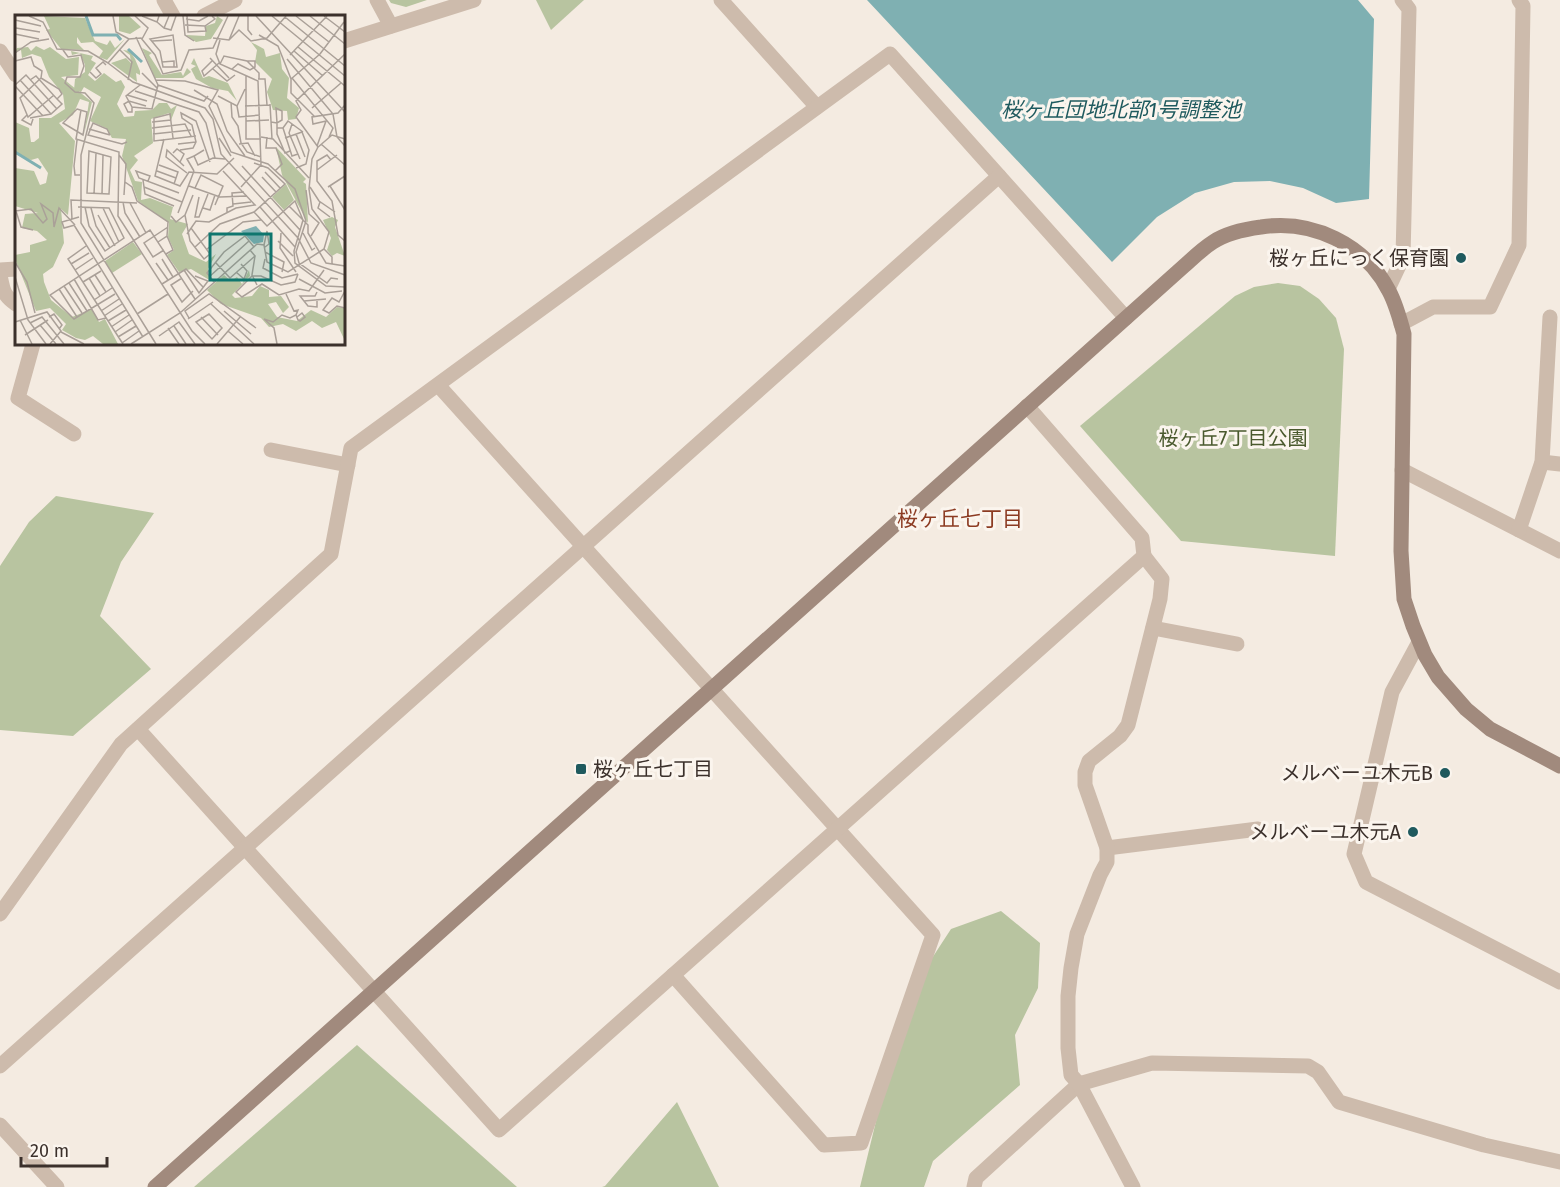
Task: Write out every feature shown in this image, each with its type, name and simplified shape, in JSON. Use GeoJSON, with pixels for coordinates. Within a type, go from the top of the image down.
{"type":"FeatureCollection","features":[{"type":"Feature","properties":{"kind":"street"},"geometry":{"type":"LineString","coordinates":[[164,0],[172,15]]}},
{"type":"Feature","properties":{"kind":"street"},"geometry":{"type":"LineString","coordinates":[[206,15],[235,0]]}},
{"type":"Feature","properties":{"kind":"street"},"geometry":{"type":"LineString","coordinates":[[377,0],[391,26]]}},
{"type":"Feature","properties":{"kind":"street"},"geometry":{"type":"LineString","coordinates":[[345,41],[474,0]]}},
{"type":"Feature","properties":{"kind":"street"},"geometry":{"type":"LineString","coordinates":[[721,0],[817,107]]}},
{"type":"Feature","properties":{"kind":"street"},"geometry":{"type":"LineString","coordinates":[[1388,289],[1403,257],[1409,9],[1402,0]]}},
{"type":"Feature","properties":{"kind":"street"},"geometry":{"type":"LineString","coordinates":[[1401,324],[1433,307],[1490,307],[1519,244],[1524,6],[1518,0]]}},
{"type":"Feature","properties":{"kind":"street"},"geometry":{"type":"LineString","coordinates":[[0,51],[15,74]]}},
{"type":"Feature","properties":{"kind":"street"},"geometry":{"type":"LineString","coordinates":[[0,914],[121,744],[331,554],[351,448],[890,54],[1126,318]]}},
{"type":"Feature","properties":{"kind":"street"},"geometry":{"type":"LineString","coordinates":[[0,1066],[999,176]]}},
{"type":"Feature","properties":{"kind":"street"},"geometry":{"type":"LineString","coordinates":[[154,1187],[1126,318],[1214,241],[1245,230],[1275,225],[1301,226],[1329,235],[1354,249],[1372,267],[1388,289],[1404,334],[1401,551],[1404,599],[1413,626],[1425,655],[1438,677],[1466,709],[1490,729],[1560,766]]}},
{"type":"Feature","properties":{"kind":"street"},"geometry":{"type":"LineString","coordinates":[[0,270],[15,269]]}},
{"type":"Feature","properties":{"kind":"street"},"geometry":{"type":"LineString","coordinates":[[0,275],[6,297],[15,303]]}},
{"type":"Feature","properties":{"kind":"street"},"geometry":{"type":"LineString","coordinates":[[1519,530],[1542,462],[1550,317]]}},
{"type":"Feature","properties":{"kind":"street"},"geometry":{"type":"LineString","coordinates":[[33,345],[18,398],[74,434]]}},
{"type":"Feature","properties":{"kind":"street"},"geometry":{"type":"LineString","coordinates":[[438,384],[933,935],[861,1143],[824,1145],[673,975]]}},
{"type":"Feature","properties":{"kind":"street"},"geometry":{"type":"LineString","coordinates":[[1027,406],[1142,538],[1144,556],[1162,579],[1160,599],[1128,725],[1120,736],[1089,761],[1085,772],[1085,786],[1107,848],[1107,862],[1077,934],[1068,996],[1068,1048],[1071,1075],[1079,1084],[1133,1187]]}},
{"type":"Feature","properties":{"kind":"street"},"geometry":{"type":"LineString","coordinates":[[271,450],[348,465]]}},
{"type":"Feature","properties":{"kind":"street"},"geometry":{"type":"LineString","coordinates":[[1542,462],[1560,464]]}},
{"type":"Feature","properties":{"kind":"street"},"geometry":{"type":"LineString","coordinates":[[1402,470],[1560,551]]}},
{"type":"Feature","properties":{"kind":"street"},"geometry":{"type":"LineString","coordinates":[[138,729],[499,1130],[1144,556]]}},
{"type":"Feature","properties":{"kind":"street"},"geometry":{"type":"LineString","coordinates":[[1153,628],[1237,644]]}},
{"type":"Feature","properties":{"kind":"street"},"geometry":{"type":"LineString","coordinates":[[1419,642],[1392,692],[1354,854],[1366,882],[1560,982]]}},
{"type":"Feature","properties":{"kind":"street"},"geometry":{"type":"LineString","coordinates":[[1107,848],[1258,829]]}},
{"type":"Feature","properties":{"kind":"street"},"geometry":{"type":"LineString","coordinates":[[974,1187],[976,1178],[1079,1084],[1152,1064],[1308,1066],[1318,1072],[1339,1102],[1484,1144],[1560,1161]]}},
{"type":"Feature","properties":{"kind":"street"},"geometry":{"type":"LineString","coordinates":[[0,1125],[57,1187]]}},
{"type":"Feature","properties":{"kind":"green space"},"geometry":{"type":"Polygon","coordinates":[[[389,0],[427,0],[406,7],[391,3],[389,0]]]}},
{"type":"Feature","properties":{"kind":"green space"},"geometry":{"type":"Polygon","coordinates":[[[536,0],[584,0],[551,30],[536,0]]]}},
{"type":"Feature","properties":{"kind":"green space","name":"桜ヶ丘7丁目公園"},"geometry":{"type":"Polygon","coordinates":[[[1278,283],[1300,286],[1319,299],[1336,318],[1344,349],[1335,556],[1181,541],[1080,426],[1235,296],[1254,287],[1278,283]]]}},
{"type":"Feature","properties":{"kind":"green space"},"geometry":{"type":"Polygon","coordinates":[[[56,496],[154,513],[121,562],[100,616],[151,669],[73,736],[0,730],[0,566],[29,522],[56,496]]]}},
{"type":"Feature","properties":{"kind":"green space"},"geometry":{"type":"Polygon","coordinates":[[[1001,911],[1040,943],[1038,988],[1015,1035],[1020,1085],[933,1161],[924,1187],[860,1187],[906,998],[951,929],[1001,911]]]}},
{"type":"Feature","properties":{"kind":"green space"},"geometry":{"type":"Polygon","coordinates":[[[357,1045],[517,1187],[194,1187],[357,1045]]]}},
{"type":"Feature","properties":{"kind":"green space"},"geometry":{"type":"Polygon","coordinates":[[[677,1102],[719,1187],[602,1187],[605,1186],[677,1102]]]}},
{"type":"Feature","properties":{"kind":"water","name":"桜ヶ丘団地北部1号調整池"},"geometry":{"type":"Polygon","coordinates":[[[867,0],[1358,0],[1374,19],[1369,199],[1336,203],[1303,188],[1270,181],[1234,182],[1195,193],[1157,217],[1112,262],[867,0]]]}},
{"type":"Feature","properties":{"kind":"place","name":"桜ヶ丘にっく保育園"},"geometry":{"type":"Point","coordinates":[1461,258]}},
{"type":"Feature","properties":{"kind":"place","name":"桜ヶ丘七丁目"},"geometry":{"type":"Point","coordinates":[581,769]}},
{"type":"Feature","properties":{"kind":"place","name":"メルベーユ木元B"},"geometry":{"type":"Point","coordinates":[1445,773]}},
{"type":"Feature","properties":{"kind":"place","name":"メルベーユ木元A"},"geometry":{"type":"Point","coordinates":[1413,832]}},
{"type":"Feature","properties":{"kind":"district","name":"桜ヶ丘七丁目"},"geometry":{"type":"Point","coordinates":[960,519]}}]}
